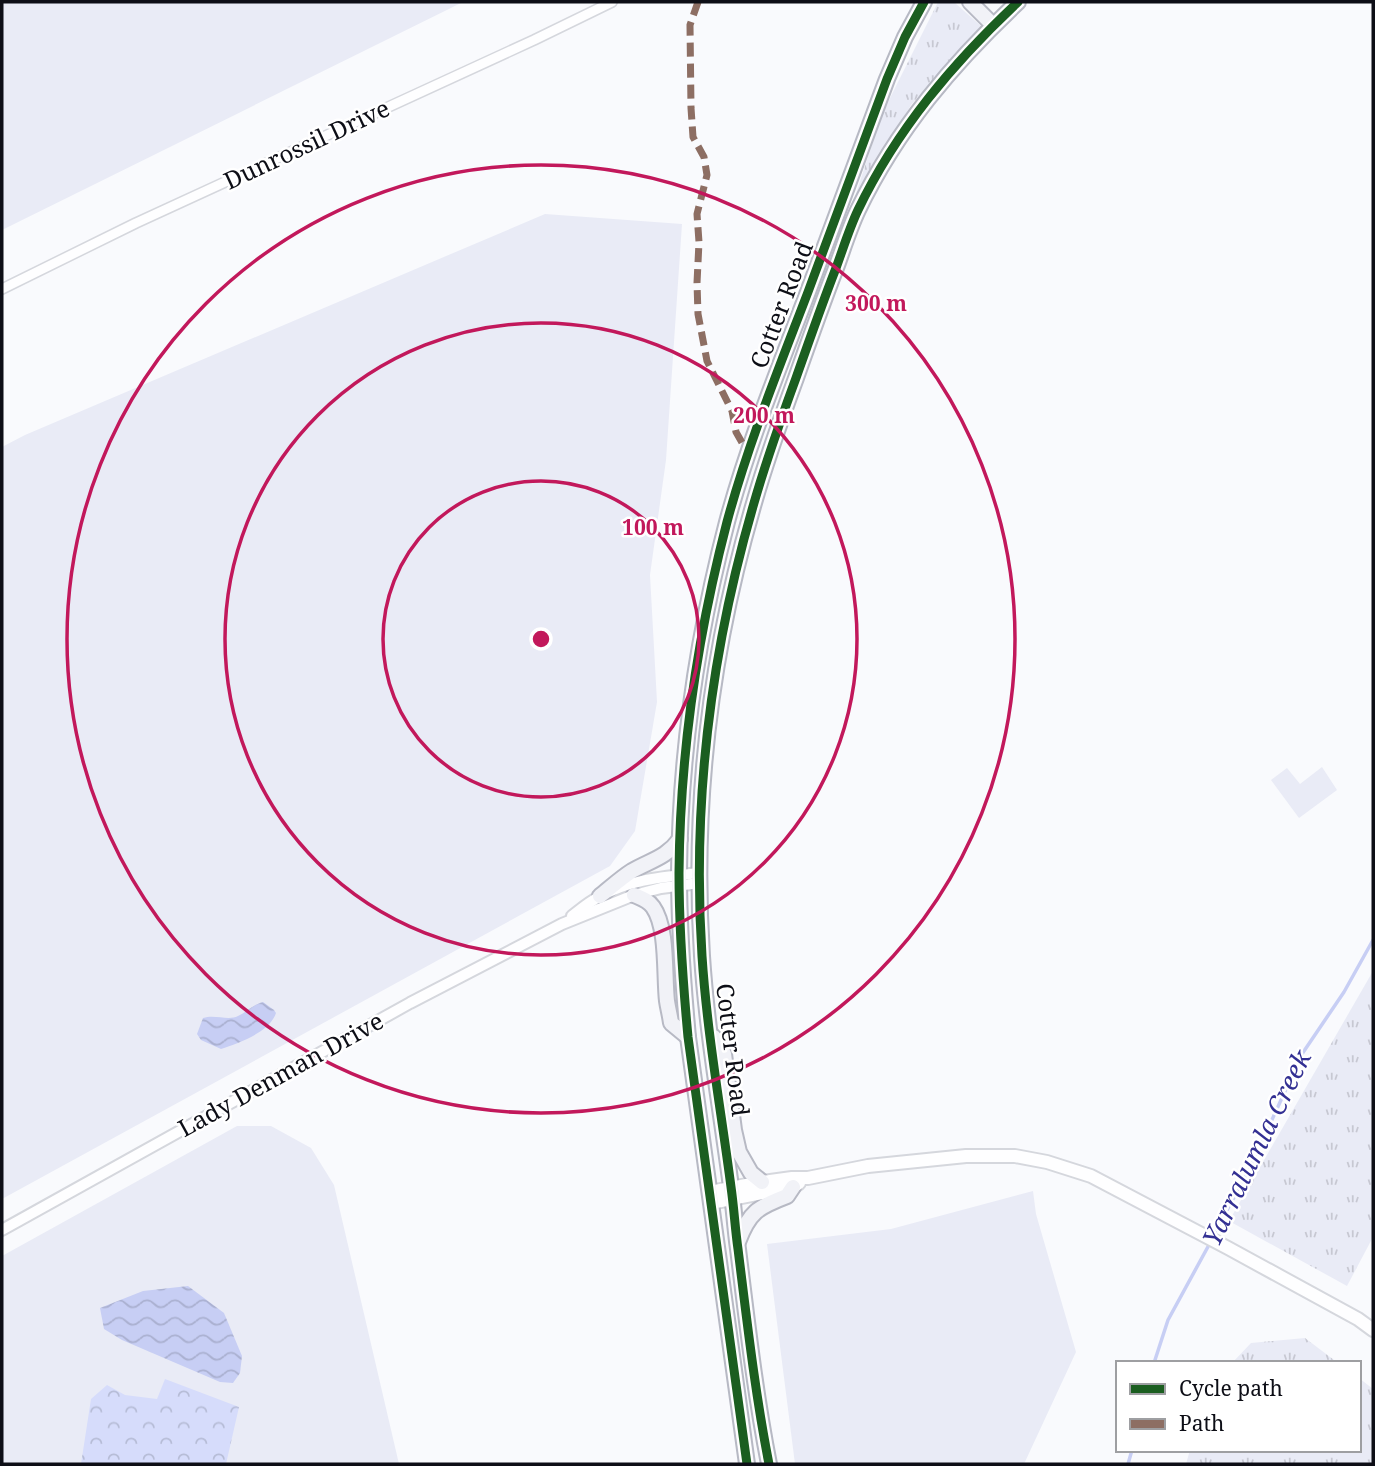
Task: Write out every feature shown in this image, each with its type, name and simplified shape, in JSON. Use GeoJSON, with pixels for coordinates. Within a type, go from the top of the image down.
{"type":"FeatureCollection","features":[{"type":"Feature","properties":{"kind":"main road","name":"Cotter Road"},"geometry":{"type":"LineString","coordinates":[[747,1464],[683,984],[679,880],[685,752],[697,662],[711,591],[727,522],[748,453],[887,79],[924,2]]}},
{"type":"Feature","properties":{"kind":"main road"},"geometry":{"type":"LineString","coordinates":[[970,2],[993,25]]}},
{"type":"Feature","properties":{"kind":"main road","name":"Cotter Road"},"geometry":{"type":"LineString","coordinates":[[769,1464],[737,1246],[706,1006],[702,954],[700,818],[706,737],[715,677],[730,596],[769,454],[856,213],[882,164],[913,117],[958,61],[1018,2]]}},
{"type":"Feature","properties":{"kind":"main road"},"geometry":{"type":"LineString","coordinates":[[600,896],[632,871],[673,849],[680,839]]}},
{"type":"Feature","properties":{"kind":"main road"},"geometry":{"type":"LineString","coordinates":[[634,895],[652,905],[657,915],[662,929],[671,1023],[688,1037]]}},
{"type":"Feature","properties":{"kind":"main road"},"geometry":{"type":"LineString","coordinates":[[710,1030],[724,1054],[739,1152],[751,1173],[762,1182]]}},
{"type":"Feature","properties":{"kind":"main road"},"geometry":{"type":"LineString","coordinates":[[732,1194],[762,1182],[808,1178],[868,1166],[966,1156],[1015,1156],[1047,1162],[1091,1176],[1228,1248],[1358,1319],[1373,1330]]}},
{"type":"Feature","properties":{"kind":"main road"},"geometry":{"type":"LineString","coordinates":[[710,1198],[793,1187],[808,1178]]}},
{"type":"Feature","properties":{"kind":"main road"},"geometry":{"type":"LineString","coordinates":[[737,1246],[748,1218],[756,1210],[788,1196],[793,1187]]}},
{"type":"Feature","properties":{"kind":"main road"},"geometry":{"type":"LineString","coordinates":[[1358,1319],[1373,1323]]}},
{"type":"Feature","properties":{"kind":"street","name":"Dunrossil Drive"},"geometry":{"type":"LineString","coordinates":[[2,289],[136,223],[612,2]]}},
{"type":"Feature","properties":{"kind":"street"},"geometry":{"type":"LineString","coordinates":[[905,37],[916,2]]}},
{"type":"Feature","properties":{"kind":"street","name":"Lady Denman Drive"},"geometry":{"type":"LineString","coordinates":[[562,924],[600,896],[645,879],[699,878]]}},
{"type":"Feature","properties":{"kind":"street","name":"Lady Denman Drive"},"geometry":{"type":"LineString","coordinates":[[2,1230],[410,1003],[562,924],[679,880]]}},
{"type":"Feature","properties":{"kind":"green space"},"geometry":{"type":"Polygon","coordinates":[[[2,2],[463,2],[2,230],[2,2]]]}},
{"type":"Feature","properties":{"kind":"green space"},"geometry":{"type":"Polygon","coordinates":[[[938,2],[954,2],[981,26],[911,105],[847,221],[882,114],[938,2]]]}},
{"type":"Feature","properties":{"kind":"green space"},"geometry":{"type":"Polygon","coordinates":[[[545,214],[682,224],[666,460],[650,575],[657,702],[635,831],[610,866],[2,1199],[2,447],[545,214]]]}},
{"type":"Feature","properties":{"kind":"green space"},"geometry":{"type":"Polygon","coordinates":[[[1322,767],[1337,790],[1299,818],[1271,780],[1287,768],[1300,784],[1322,767]]]}},
{"type":"Feature","properties":{"kind":"green space"},"geometry":{"type":"Polygon","coordinates":[[[1373,971],[1373,1237],[1347,1286],[1229,1221],[1373,971]]]}},
{"type":"Feature","properties":{"kind":"green space"},"geometry":{"type":"Polygon","coordinates":[[[237,1126],[271,1126],[311,1148],[334,1185],[399,1464],[2,1464],[2,1256],[237,1126]]]}},
{"type":"Feature","properties":{"kind":"green space"},"geometry":{"type":"Polygon","coordinates":[[[1033,1191],[1036,1214],[1076,1352],[1024,1464],[795,1464],[767,1244],[891,1229],[1033,1191]]]}},
{"type":"Feature","properties":{"kind":"green space"},"geometry":{"type":"Polygon","coordinates":[[[1305,1338],[1335,1361],[1234,1361],[1251,1343],[1305,1338]]]}},
{"type":"Feature","properties":{"kind":"green space"},"geometry":{"type":"Polygon","coordinates":[[[165,1379],[239,1407],[226,1464],[81,1464],[91,1399],[107,1385],[125,1395],[157,1399],[165,1379]]]}},
{"type":"Feature","properties":{"kind":"green space"},"geometry":{"type":"Polygon","coordinates":[[[1361,1380],[1373,1389],[1373,1464],[1186,1464],[1189,1452],[1361,1452],[1361,1380]]]}},
{"type":"Feature","properties":{"kind":"water"},"geometry":{"type":"Polygon","coordinates":[[[263,1002],[276,1013],[273,1020],[245,1040],[221,1049],[201,1040],[197,1034],[203,1018],[234,1017],[263,1002]]]}},
{"type":"Feature","properties":{"kind":"water"},"geometry":{"type":"Polygon","coordinates":[[[188,1286],[224,1313],[242,1356],[240,1373],[233,1383],[220,1382],[122,1340],[104,1329],[100,1308],[143,1291],[188,1286]]]}},
{"type":"Feature","properties":{"kind":"waterway","name":"Yarralumla Creek"},"geometry":{"type":"LineString","coordinates":[[1213,1236],[1250,1168],[1302,1054],[1344,992],[1373,940]]}},
{"type":"Feature","properties":{"kind":"waterway","name":"Yarralumla Creek"},"geometry":{"type":"LineString","coordinates":[[1155,1361],[1168,1320],[1210,1243]]}},
{"type":"Feature","properties":{"kind":"waterway","name":"Yarralumla Creek"},"geometry":{"type":"LineString","coordinates":[[1128,1464],[1131,1452]]}},
{"type":"Feature","properties":{"kind":"marked path"},"geometry":{"type":"LineString","coordinates":[[698,2],[690,25],[691,108],[693,137],[704,157],[707,175],[697,214],[698,314],[707,361],[732,411],[736,432],[748,453]]}},
{"type":"Feature","properties":{"kind":"cycle path"},"geometry":{"type":"LineString","coordinates":[[747,1464],[686,1017],[679,873],[683,785],[692,696],[716,565],[744,464],[887,79],[924,2]]}},
{"type":"Feature","properties":{"kind":"cycle path"},"geometry":{"type":"LineString","coordinates":[[769,1464],[748,1330],[702,956],[700,841],[708,727],[716,671],[739,558],[759,487],[855,217],[890,152],[928,98],[971,49],[1018,2]]}}]}
